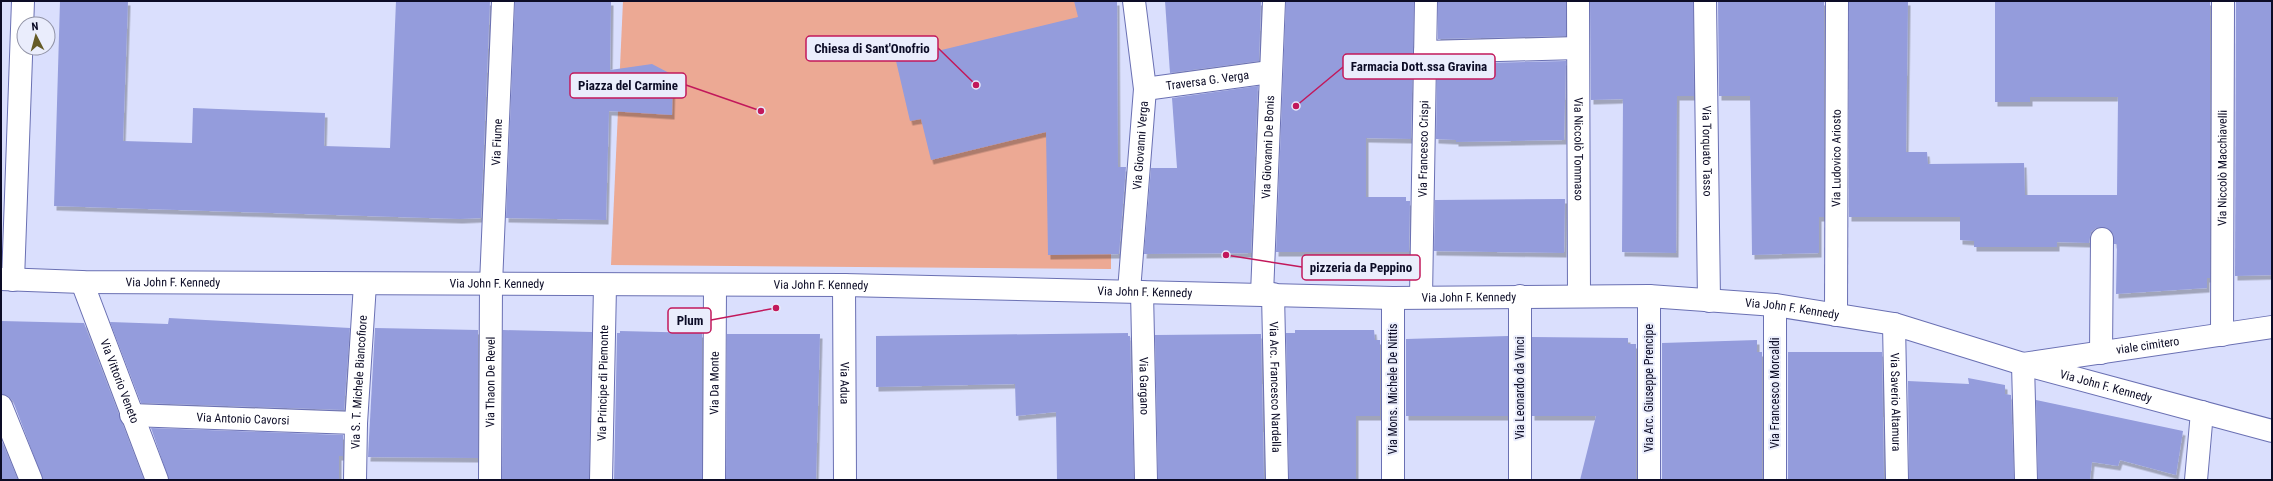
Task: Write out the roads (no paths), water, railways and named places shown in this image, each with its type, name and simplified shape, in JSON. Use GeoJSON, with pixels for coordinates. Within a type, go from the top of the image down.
{"type":"FeatureCollection","features":[{"type":"Feature","properties":{"kind":"street"},"geometry":{"type":"LineString","coordinates":[[7,279],[23,1]]}},
{"type":"Feature","properties":{"kind":"street","name":"Via Fiume"},"geometry":{"type":"LineString","coordinates":[[491,284],[503,1]]}},
{"type":"Feature","properties":{"kind":"street","name":"Via Giovanni Verga"},"geometry":{"type":"LineString","coordinates":[[1134,1],[1145,89],[1136,291]]}},
{"type":"Feature","properties":{"kind":"street","name":"Via Giovanni De Bonis"},"geometry":{"type":"LineString","coordinates":[[1268,294],[1270,72],[1274,1]]}},
{"type":"Feature","properties":{"kind":"street","name":"Via Francesco Crispi"},"geometry":{"type":"LineString","coordinates":[[1421,298],[1426,1]]}},
{"type":"Feature","properties":{"kind":"street","name":"Via Niccolò Tommaso"},"geometry":{"type":"LineString","coordinates":[[1578,1],[1579,296]]}},
{"type":"Feature","properties":{"kind":"street","name":"Via Torquato Tasso"},"geometry":{"type":"LineString","coordinates":[[1705,1],[1709,301]]}},
{"type":"Feature","properties":{"kind":"street","name":"Via Ludovico Ariosto"},"geometry":{"type":"LineString","coordinates":[[1836,315],[1837,1]]}},
{"type":"Feature","properties":{"kind":"street","name":"Via Niccolò Macchiavelli"},"geometry":{"type":"LineString","coordinates":[[2222,335],[2223,1]]}},
{"type":"Feature","properties":{"kind":"street"},"geometry":{"type":"LineString","coordinates":[[1425,52],[1578,48]]}},
{"type":"Feature","properties":{"kind":"street","name":"Traversa G. Verga"},"geometry":{"type":"LineString","coordinates":[[1145,89],[1270,72]]}},
{"type":"Feature","properties":{"kind":"street"},"geometry":{"type":"LineString","coordinates":[[2100,352],[2102,239]]}},
{"type":"Feature","properties":{"kind":"street","name":"Via John F. Kennedy"},"geometry":{"type":"LineString","coordinates":[[7,279],[82,282],[605,286],[844,285],[1393,298],[1649,296],[1775,305],[1894,324],[2023,364],[2272,430]]}},
{"type":"Feature","properties":{"kind":"street","name":"Via Vittorio Veneto"},"geometry":{"type":"LineString","coordinates":[[82,282],[156,480]]}},
{"type":"Feature","properties":{"kind":"street","name":"Via S. T. Michele Biancofiore"},"geometry":{"type":"LineString","coordinates":[[355,480],[356,423],[365,284]]}},
{"type":"Feature","properties":{"kind":"street","name":"Via Thaon De Revel"},"geometry":{"type":"LineString","coordinates":[[490,480],[491,284]]}},
{"type":"Feature","properties":{"kind":"street","name":"Via Adua"},"geometry":{"type":"LineString","coordinates":[[844,285],[844,480]]}},
{"type":"Feature","properties":{"kind":"street","name":"Via Principe di Piemonte"},"geometry":{"type":"LineString","coordinates":[[601,480],[605,286]]}},
{"type":"Feature","properties":{"kind":"street","name":"Via Da Monte"},"geometry":{"type":"LineString","coordinates":[[714,480],[715,286]]}},
{"type":"Feature","properties":{"kind":"street","name":"Via Gargano"},"geometry":{"type":"LineString","coordinates":[[1136,291],[1146,480]]}},
{"type":"Feature","properties":{"kind":"street","name":"Via Arc. Francesco Nardella"},"geometry":{"type":"LineString","coordinates":[[1268,294],[1277,480]]}},
{"type":"Feature","properties":{"kind":"street","name":"Via Leonardo da Vinci"},"geometry":{"type":"LineString","coordinates":[[1520,296],[1520,480]]}},
{"type":"Feature","properties":{"kind":"street","name":"Via Arc. Giuseppe Prencipe"},"geometry":{"type":"LineString","coordinates":[[1649,296],[1649,480]]}},
{"type":"Feature","properties":{"kind":"street","name":"Via Mons. Michele De Nittis"},"geometry":{"type":"LineString","coordinates":[[1393,298],[1394,480]]}},
{"type":"Feature","properties":{"kind":"street","name":"Via Francesco Morcaldi"},"geometry":{"type":"LineString","coordinates":[[1775,305],[1775,480]]}},
{"type":"Feature","properties":{"kind":"street","name":"Via Saverio Altamura"},"geometry":{"type":"LineString","coordinates":[[1894,324],[1897,480]]}},
{"type":"Feature","properties":{"kind":"street","name":"viale cimitero"},"geometry":{"type":"LineString","coordinates":[[2023,364],[2272,327]]}},
{"type":"Feature","properties":{"kind":"street"},"geometry":{"type":"LineString","coordinates":[[2023,364],[2026,480]]}},
{"type":"Feature","properties":{"kind":"street"},"geometry":{"type":"LineString","coordinates":[[1,406],[32,480]]}},
{"type":"Feature","properties":{"kind":"street"},"geometry":{"type":"LineString","coordinates":[[2196,480],[2202,412]]}},
{"type":"Feature","properties":{"kind":"street","name":"Via Antonio Cavorsi"},"geometry":{"type":"LineString","coordinates":[[131,415],[356,423]]}},
{"type":"Feature","properties":{"kind":"place","name":"Chiesa di Sant'Onofrio"},"geometry":{"type":"Point","coordinates":[976,85]}},
{"type":"Feature","properties":{"kind":"place","name":"Farmacia Dott.ssa Gravina"},"geometry":{"type":"Point","coordinates":[1296,106]}},
{"type":"Feature","properties":{"kind":"place","name":"Piazza del Carmine"},"geometry":{"type":"Point","coordinates":[761,111]}},
{"type":"Feature","properties":{"kind":"place","name":"pizzeria da Peppino"},"geometry":{"type":"Point","coordinates":[1226,255]}},
{"type":"Feature","properties":{"kind":"place","name":"Plum"},"geometry":{"type":"Point","coordinates":[776,308]}}]}
